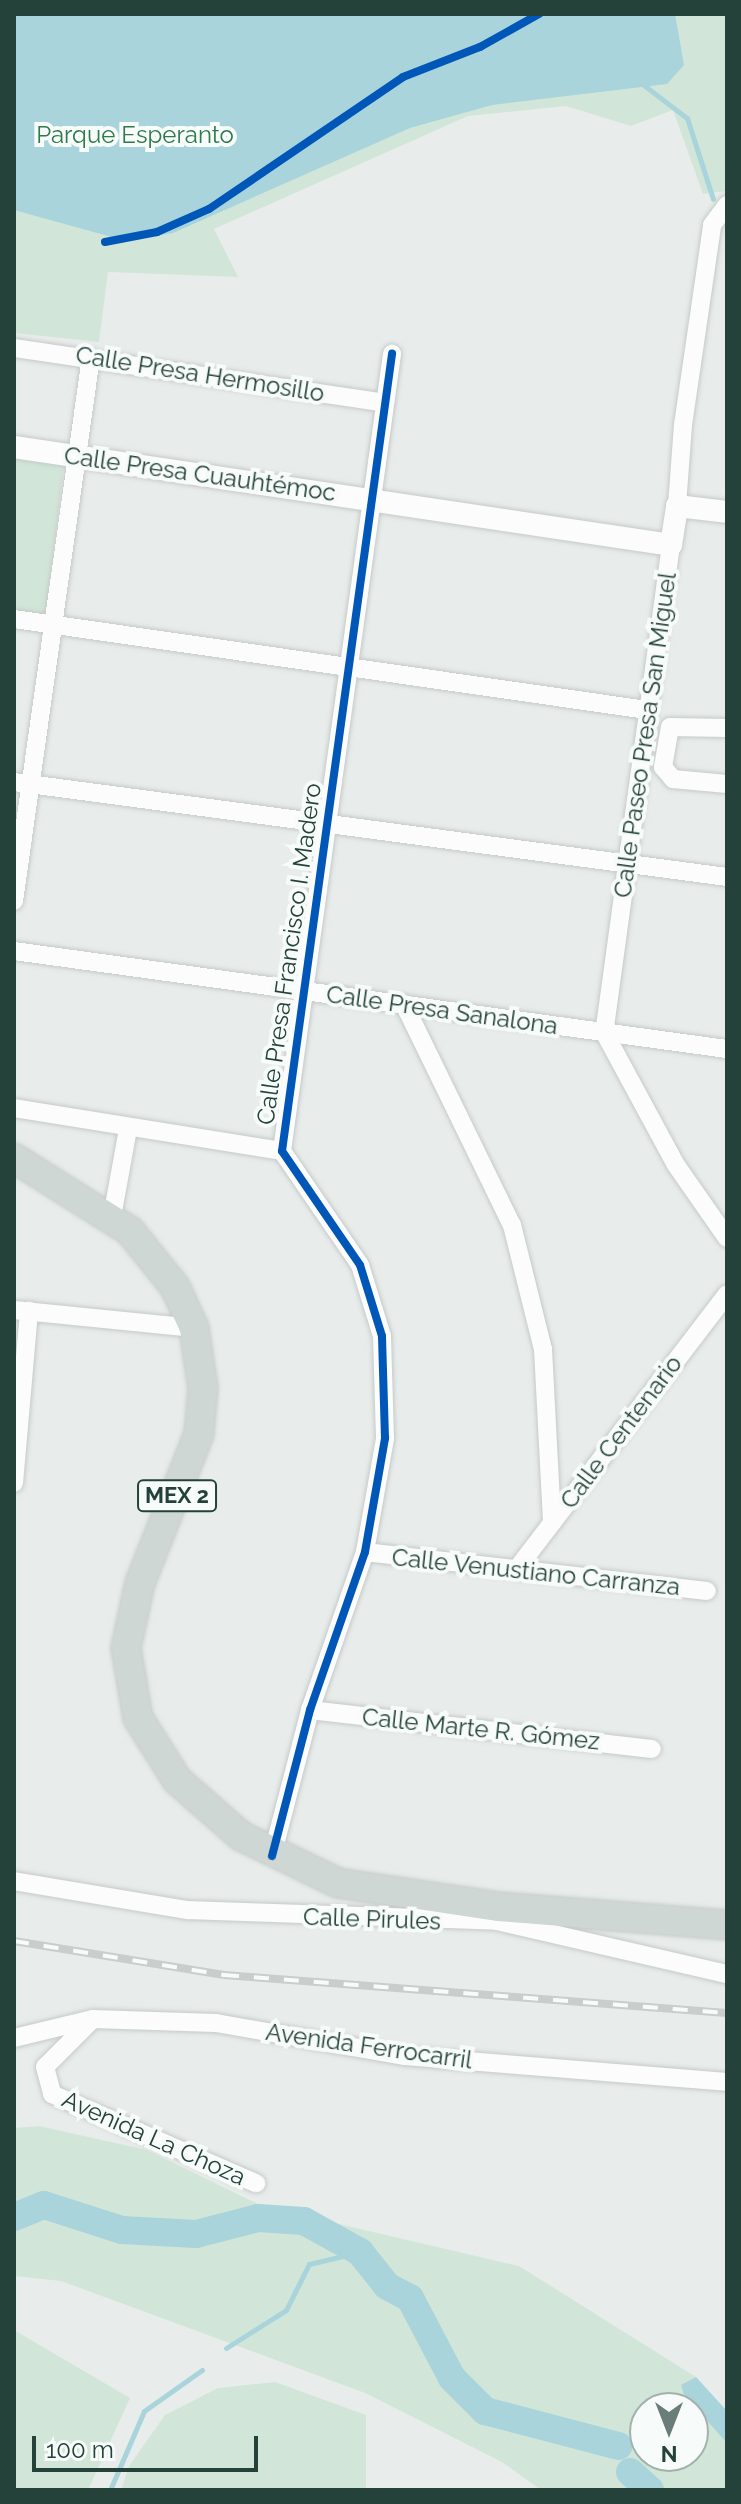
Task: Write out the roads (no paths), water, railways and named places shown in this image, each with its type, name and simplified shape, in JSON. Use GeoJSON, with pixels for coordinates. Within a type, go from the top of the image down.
{"type":"FeatureCollection","features":[{"type":"Feature","properties":{"kind":"main road","name":"MEX 2"},"geometry":{"type":"LineString","coordinates":[[14,1158],[112,1217],[162,1268],[194,1328],[203,1388],[199,1434],[133,1606],[126,1648],[129,1692],[148,1737],[177,1780],[217,1818],[272,1856],[368,1891],[498,1914],[727,1925]]}},
{"type":"Feature","properties":{"kind":"street","name":"Calle Paseo Presa San Miguel"},"geometry":{"type":"LineString","coordinates":[[604,1032],[677,506],[683,425],[712,225],[727,205]]}},
{"type":"Feature","properties":{"kind":"street","name":"Calle Presa Hermosillo"},"geometry":{"type":"LineString","coordinates":[[14,348],[385,403]]}},
{"type":"Feature","properties":{"kind":"street","name":"Calle Presa Francisco I. Madero"},"geometry":{"type":"LineString","coordinates":[[272,1856],[310,1710],[365,1552],[385,1438],[382,1336],[360,1265],[282,1151],[392,354]]}},
{"type":"Feature","properties":{"kind":"street"},"geometry":{"type":"LineString","coordinates":[[14,901],[22,783],[53,625],[91,357]]}},
{"type":"Feature","properties":{"kind":"street","name":"Calle Presa Cuauhtémoc"},"geometry":{"type":"LineString","coordinates":[[14,447],[671,545]]}},
{"type":"Feature","properties":{"kind":"street"},"geometry":{"type":"LineString","coordinates":[[677,506],[727,512]]}},
{"type":"Feature","properties":{"kind":"street"},"geometry":{"type":"LineString","coordinates":[[14,619],[647,710]]}},
{"type":"Feature","properties":{"kind":"street"},"geometry":{"type":"LineString","coordinates":[[727,728],[677,723],[670,727],[663,767],[669,778],[727,784]]}},
{"type":"Feature","properties":{"kind":"street"},"geometry":{"type":"LineString","coordinates":[[643,746],[666,749]]}},
{"type":"Feature","properties":{"kind":"street"},"geometry":{"type":"LineString","coordinates":[[22,783],[727,877]]}},
{"type":"Feature","properties":{"kind":"street","name":"Calle Presa Sanalona"},"geometry":{"type":"LineString","coordinates":[[14,951],[727,1049]]}},
{"type":"Feature","properties":{"kind":"street"},"geometry":{"type":"LineString","coordinates":[[404,1004],[484,1159],[526,1274],[550,1403],[552,1523]]}},
{"type":"Feature","properties":{"kind":"street"},"geometry":{"type":"LineString","coordinates":[[604,1032],[676,1165],[727,1238]]}},
{"type":"Feature","properties":{"kind":"street"},"geometry":{"type":"LineString","coordinates":[[14,1108],[128,1129],[282,1151]]}},
{"type":"Feature","properties":{"kind":"street"},"geometry":{"type":"LineString","coordinates":[[112,1217],[128,1129]]}},
{"type":"Feature","properties":{"kind":"street","name":"Calle Centenario"},"geometry":{"type":"LineString","coordinates":[[516,1570],[727,1294]]}},
{"type":"Feature","properties":{"kind":"street"},"geometry":{"type":"LineString","coordinates":[[14,1483],[21,1310],[194,1328]]}},
{"type":"Feature","properties":{"kind":"street","name":"Calle Venustiano Carranza"},"geometry":{"type":"LineString","coordinates":[[365,1552],[707,1591]]}},
{"type":"Feature","properties":{"kind":"street","name":"Calle Marte R. Gómez"},"geometry":{"type":"LineString","coordinates":[[310,1710],[652,1749]]}},
{"type":"Feature","properties":{"kind":"street","name":"Calle Pirules"},"geometry":{"type":"LineString","coordinates":[[14,1881],[188,1910],[498,1914],[727,1974]]}},
{"type":"Feature","properties":{"kind":"street","name":"Avenida Ferrocarril"},"geometry":{"type":"LineString","coordinates":[[14,2038],[93,2019],[216,2023],[405,2056],[727,2082]]}},
{"type":"Feature","properties":{"kind":"street","name":"Avenida La Choza"},"geometry":{"type":"LineString","coordinates":[[93,2019],[45,2067],[52,2094],[256,2183]]}},
{"type":"Feature","properties":{"kind":"water","name":"Parque Esperanto"},"geometry":{"type":"Polygon","coordinates":[[[14,14],[675,14],[684,65],[667,84],[492,105],[410,128],[173,233],[126,241],[14,210],[14,14]]]}},
{"type":"Feature","properties":{"kind":"water"},"geometry":{"type":"Polygon","coordinates":[[[696,2377],[727,2411],[727,2443],[709,2423],[709,2392],[683,2392],[681,2385],[696,2377]]]}},
{"type":"Feature","properties":{"kind":"waterway"},"geometry":{"type":"LineString","coordinates":[[641,83],[687,118],[713,199]]}},
{"type":"Feature","properties":{"kind":"waterway"},"geometry":{"type":"LineString","coordinates":[[14,2217],[44,2205],[122,2230],[196,2234],[258,2218],[304,2221],[360,2252],[387,2286],[410,2298],[452,2378],[485,2411],[618,2446]]}},
{"type":"Feature","properties":{"kind":"waterway"},"geometry":{"type":"LineString","coordinates":[[226,2348],[286,2310],[309,2264],[360,2252]]}},
{"type":"Feature","properties":{"kind":"waterway"},"geometry":{"type":"LineString","coordinates":[[110,2490],[144,2411],[202,2370]]}},
{"type":"Feature","properties":{"kind":"waterway"},"geometry":{"type":"LineString","coordinates":[[630,2472],[650,2490]]}},
{"type":"Feature","properties":{"kind":"railway"},"geometry":{"type":"LineString","coordinates":[[14,1941],[224,1975],[727,2013]]}}]}
